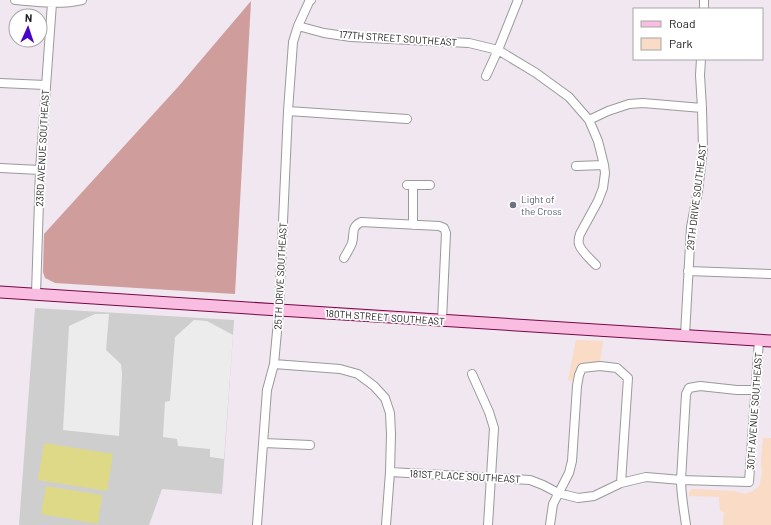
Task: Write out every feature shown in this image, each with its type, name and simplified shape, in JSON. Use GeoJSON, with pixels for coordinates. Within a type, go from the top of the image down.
{"type":"FeatureCollection","features":[{"type":"Feature","properties":{"kind":"street"},"geometry":{"type":"LineString","coordinates":[[16,0],[52,3],[82,0]]}},
{"type":"Feature","properties":{"kind":"street","name":"25TH DRIVE SOUTHEAST"},"geometry":{"type":"LineString","coordinates":[[257,525],[267,390],[274,364],[279,310],[288,111],[293,42],[298,26],[311,0]]}},
{"type":"Feature","properties":{"kind":"street"},"geometry":{"type":"LineString","coordinates":[[486,76],[518,0]]}},
{"type":"Feature","properties":{"kind":"street","name":"23RD AVENUE SOUTHEAST"},"geometry":{"type":"LineString","coordinates":[[36,294],[40,170],[52,3]]}},
{"type":"Feature","properties":{"kind":"street","name":"177TH STREET SOUTHEAST"},"geometry":{"type":"LineString","coordinates":[[298,26],[324,33],[351,37],[469,43],[498,50],[536,73],[569,97],[589,120],[598,141],[604,165],[605,173],[603,188],[598,201],[580,234],[579,239],[579,244],[585,254],[596,265]]}},
{"type":"Feature","properties":{"kind":"street","name":"29TH DRIVE SOUTHEAST"},"geometry":{"type":"LineString","coordinates":[[685,335],[691,227],[698,191],[703,149],[700,75],[701,60]]}},
{"type":"Feature","properties":{"kind":"street"},"geometry":{"type":"LineString","coordinates":[[0,83],[45,85]]}},
{"type":"Feature","properties":{"kind":"street"},"geometry":{"type":"LineString","coordinates":[[589,120],[608,111],[629,104],[643,103],[702,108]]}},
{"type":"Feature","properties":{"kind":"street"},"geometry":{"type":"LineString","coordinates":[[288,111],[407,119]]}},
{"type":"Feature","properties":{"kind":"street"},"geometry":{"type":"LineString","coordinates":[[576,166],[604,165]]}},
{"type":"Feature","properties":{"kind":"street"},"geometry":{"type":"LineString","coordinates":[[0,168],[40,170]]}},
{"type":"Feature","properties":{"kind":"street"},"geometry":{"type":"LineString","coordinates":[[413,225],[410,185],[430,185]]}},
{"type":"Feature","properties":{"kind":"street"},"geometry":{"type":"LineString","coordinates":[[344,258],[352,242],[353,230],[356,225],[361,222],[439,226],[444,228],[446,233],[442,320]]}},
{"type":"Feature","properties":{"kind":"street"},"geometry":{"type":"LineString","coordinates":[[688,270],[771,274]]}},
{"type":"Feature","properties":{"kind":"street","name":"180TH STREET SOUTHEAST"},"geometry":{"type":"LineString","coordinates":[[0,292],[771,341]]}},
{"type":"Feature","properties":{"kind":"street","name":"30TH AVENUE SOUTHEAST"},"geometry":{"type":"LineString","coordinates":[[749,482],[759,340]]}},
{"type":"Feature","properties":{"kind":"street"},"geometry":{"type":"LineString","coordinates":[[274,364],[340,369],[358,374],[377,389],[385,398],[390,413],[391,434],[386,525]]}},
{"type":"Feature","properties":{"kind":"street"},"geometry":{"type":"LineString","coordinates":[[550,525],[553,504],[569,473],[572,461],[577,386],[579,374],[582,368],[600,366],[617,368],[628,378],[621,483]]}},
{"type":"Feature","properties":{"kind":"street"},"geometry":{"type":"LineString","coordinates":[[472,374],[489,412],[494,428],[488,525]]}},
{"type":"Feature","properties":{"kind":"street"},"geometry":{"type":"LineString","coordinates":[[686,525],[681,492],[681,480],[686,394],[689,388],[700,386],[737,390],[756,390]]}},
{"type":"Feature","properties":{"kind":"street"},"geometry":{"type":"LineString","coordinates":[[264,442],[310,445]]}},
{"type":"Feature","properties":{"kind":"street","name":"181ST PLACE SOUTHEAST"},"geometry":{"type":"LineString","coordinates":[[390,472],[530,480],[558,493],[578,498],[594,496],[621,483],[646,477],[681,480],[749,482]]}},
{"type":"Feature","properties":{"kind":"shaded area"},"geometry":{"type":"Polygon","coordinates":[[[251,1],[235,294],[55,283],[45,278],[43,272],[44,234],[178,87],[251,1]]]}},
{"type":"Feature","properties":{"kind":"shaded area"},"geometry":{"type":"Polygon","coordinates":[[[35,308],[234,320],[222,494],[162,489],[149,525],[19,525],[35,308]]]}},
{"type":"Feature","properties":{"kind":"shaded area"},"geometry":{"type":"Polygon","coordinates":[[[95,314],[109,314],[106,350],[121,364],[122,374],[119,436],[63,430],[69,326],[95,314]]]}},
{"type":"Feature","properties":{"kind":"shaded area"},"geometry":{"type":"Polygon","coordinates":[[[194,320],[207,321],[233,335],[224,459],[210,457],[210,449],[178,446],[177,439],[163,437],[165,402],[170,401],[175,337],[194,320]]]}},
{"type":"Feature","properties":{"kind":"shaded area"},"geometry":{"type":"Polygon","coordinates":[[[44,443],[113,454],[107,491],[38,480],[44,443]]]}},
{"type":"Feature","properties":{"kind":"shaded area"},"geometry":{"type":"Polygon","coordinates":[[[46,486],[102,495],[98,524],[41,514],[46,486]]]}},
{"type":"Feature","properties":{"kind":"green space"},"geometry":{"type":"Polygon","coordinates":[[[576,340],[603,341],[600,363],[583,363],[577,368],[572,381],[568,380],[576,340]]]}},
{"type":"Feature","properties":{"kind":"green space"},"geometry":{"type":"Polygon","coordinates":[[[763,438],[771,438],[771,525],[723,525],[724,512],[720,511],[719,497],[689,496],[689,492],[692,489],[734,491],[745,494],[753,491],[759,486],[761,479],[763,438]]]}},
{"type":"Feature","properties":{"kind":"place","name":"Light of the Cross"},"geometry":{"type":"Point","coordinates":[513,205]}}]}
